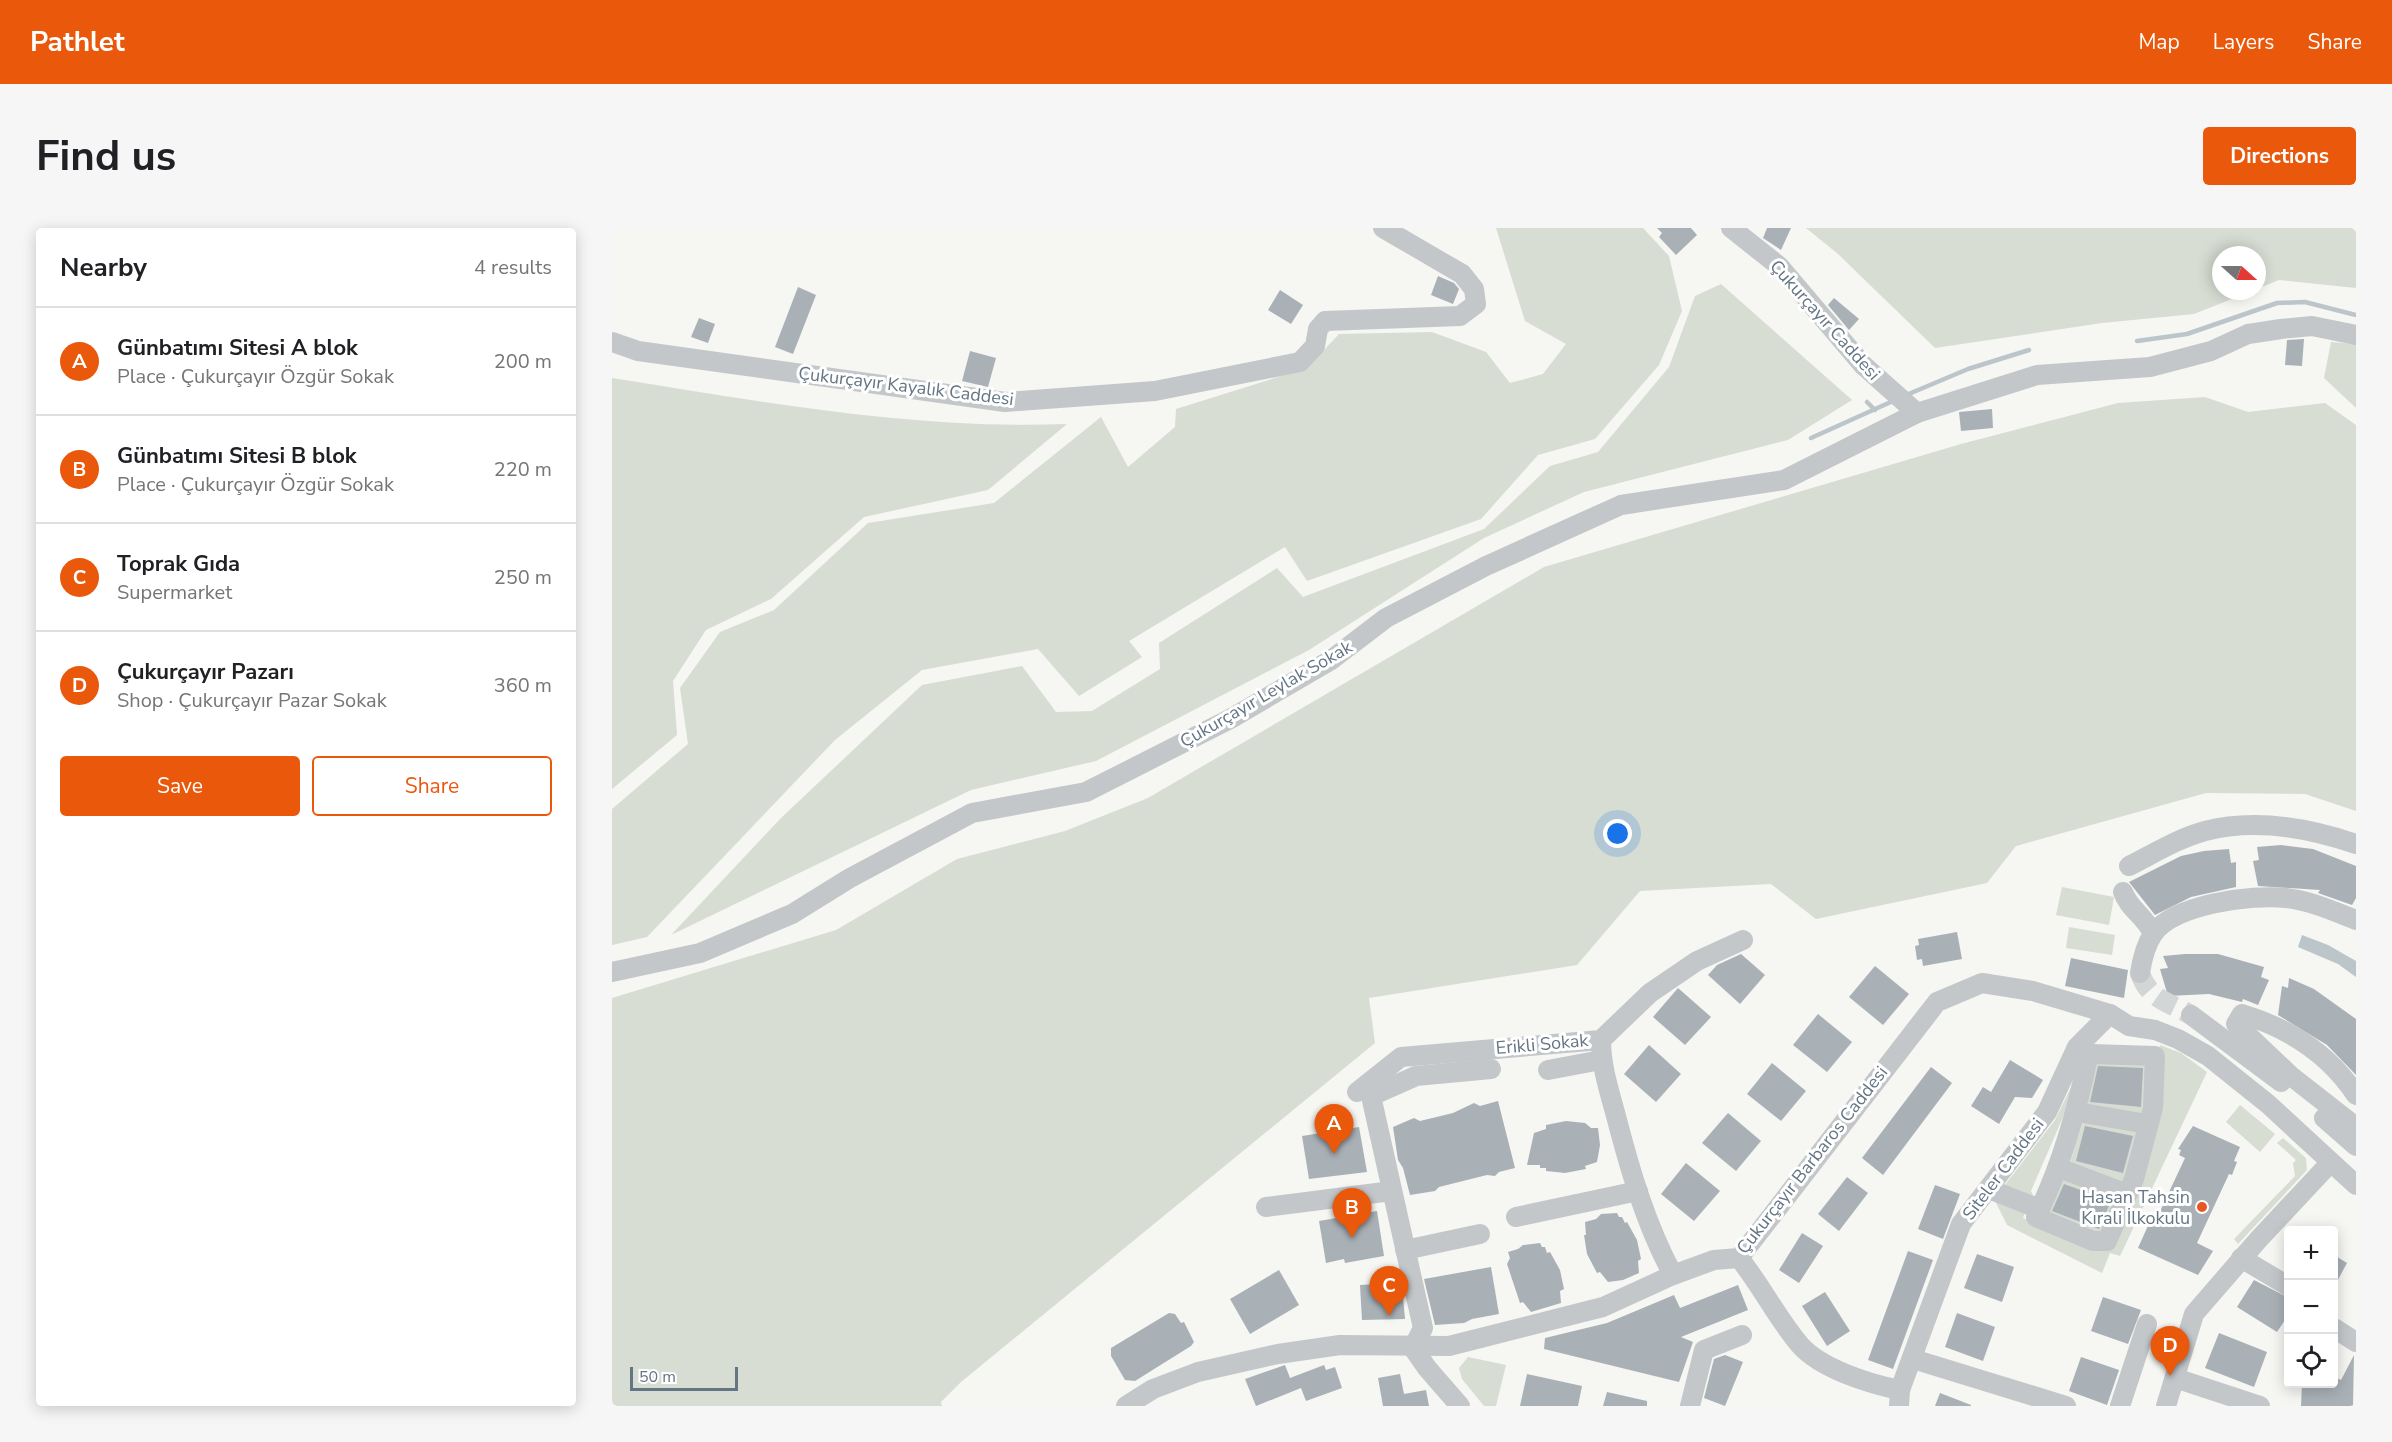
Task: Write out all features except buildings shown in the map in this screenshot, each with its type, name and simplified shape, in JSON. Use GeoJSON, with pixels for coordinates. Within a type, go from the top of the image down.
{"type":"FeatureCollection","features":[{"type":"Feature","properties":{"kind":"street","name":"Çukurçayır Kayalık Caddesi"},"geometry":{"type":"LineString","coordinates":[[612,342],[638,351],[1005,402],[1155,391],[1300,362],[1315,346],[1318,329],[1325,321],[1460,316],[1476,304],[1474,289],[1462,274],[1383,228]]}},
{"type":"Feature","properties":{"kind":"street","name":"Çukurçayır Caddesi"},"geometry":{"type":"LineString","coordinates":[[1731,228],[1779,266],[1863,365],[1912,410]]}},
{"type":"Feature","properties":{"kind":"street","name":"Çukurçayır Leylak Sokak"},"geometry":{"type":"LineString","coordinates":[[612,972],[700,953],[792,914],[850,878],[972,813],[1086,792],[1232,718],[1331,660],[1386,618],[1486,566],[1622,505],[1784,480],[1912,410],[2037,375],[2150,367],[2180,361],[2248,334],[2312,327],[2353,335]]}},
{"type":"Feature","properties":{"kind":"street"},"geometry":{"type":"LineString","coordinates":[[2129,867],[2205,831],[2245,825],[2287,827],[2325,833],[2356,844]]}},
{"type":"Feature","properties":{"kind":"street"},"geometry":{"type":"LineString","coordinates":[[2123,892],[2127,902],[2149,924],[2153,934]]}},
{"type":"Feature","properties":{"kind":"street"},"geometry":{"type":"LineString","coordinates":[[2140,973],[2142,956],[2153,934],[2165,923],[2191,911],[2257,897],[2288,898],[2322,906],[2356,920]]}},
{"type":"Feature","properties":{"kind":"street","name":"Erikli Sokak"},"geometry":{"type":"LineString","coordinates":[[1364,1094],[1401,1057],[1602,1040],[1650,993],[1697,961],[1743,940]]}},
{"type":"Feature","properties":{"kind":"street","name":"Çukurçayır Barbaros Caddesi"},"geometry":{"type":"LineString","coordinates":[[1126,1406],[1153,1389],[1198,1372],[1234,1363],[1340,1345],[1413,1348],[1449,1346],[1603,1307],[1673,1275],[1714,1260],[1739,1258],[1937,1002],[1982,984],[2033,991],[2110,1014],[2129,1026],[2155,1030],[2198,1050],[2268,1104],[2330,1164],[2356,1185]]}},
{"type":"Feature","properties":{"kind":"street","name":"Siteler Caddesi"},"geometry":{"type":"LineString","coordinates":[[1899,1398],[1961,1224],[2047,1112],[2077,1047],[2110,1014]]}},
{"type":"Feature","properties":{"kind":"street"},"geometry":{"type":"LineString","coordinates":[[2356,1095],[2345,1078],[2312,1048],[2263,1020],[2242,1014],[2236,1023],[2288,1080],[2356,1146]]}},
{"type":"Feature","properties":{"kind":"street"},"geometry":{"type":"LineString","coordinates":[[2191,1015],[2356,1126]]}},
{"type":"Feature","properties":{"kind":"street"},"geometry":{"type":"LineString","coordinates":[[1602,1040],[1601,1060],[1638,1191],[1659,1249],[1673,1275]]}},
{"type":"Feature","properties":{"kind":"street"},"geometry":{"type":"LineString","coordinates":[[2091,1054],[2156,1056],[2153,1108],[2134,1179],[2107,1241],[2093,1241],[2036,1218],[2059,1168],[2077,1112],[2088,1057],[2091,1054]]}},
{"type":"Feature","properties":{"kind":"street"},"geometry":{"type":"LineString","coordinates":[[1548,1070],[1601,1060]]}},
{"type":"Feature","properties":{"kind":"street"},"geometry":{"type":"LineString","coordinates":[[1460,1406],[1443,1397],[1413,1348],[1423,1328],[1392,1191],[1364,1094],[1416,1076],[1491,1070]]}},
{"type":"Feature","properties":{"kind":"street"},"geometry":{"type":"LineString","coordinates":[[2268,1104],[2288,1080]]}},
{"type":"Feature","properties":{"kind":"street"},"geometry":{"type":"LineString","coordinates":[[2077,1112],[2141,1123]]}},
{"type":"Feature","properties":{"kind":"street"},"geometry":{"type":"LineString","coordinates":[[2166,1406],[2194,1314],[2241,1258],[2330,1164]]}},
{"type":"Feature","properties":{"kind":"street"},"geometry":{"type":"LineString","coordinates":[[2059,1168],[2117,1190]]}},
{"type":"Feature","properties":{"kind":"street"},"geometry":{"type":"LineString","coordinates":[[1989,1189],[2040,1209]]}},
{"type":"Feature","properties":{"kind":"street"},"geometry":{"type":"LineString","coordinates":[[1266,1207],[1392,1191]]}},
{"type":"Feature","properties":{"kind":"street"},"geometry":{"type":"LineString","coordinates":[[1516,1217],[1638,1191]]}},
{"type":"Feature","properties":{"kind":"street"},"geometry":{"type":"LineString","coordinates":[[1405,1250],[1480,1234]]}},
{"type":"Feature","properties":{"kind":"street"},"geometry":{"type":"LineString","coordinates":[[1739,1258],[1802,1347],[1837,1370],[1899,1398]]}},
{"type":"Feature","properties":{"kind":"street"},"geometry":{"type":"LineString","coordinates":[[2241,1258],[2284,1283]]}},
{"type":"Feature","properties":{"kind":"street"},"geometry":{"type":"LineString","coordinates":[[2120,1406],[2147,1324]]}},
{"type":"Feature","properties":{"kind":"street"},"geometry":{"type":"LineString","coordinates":[[2338,1331],[2356,1342]]}},
{"type":"Feature","properties":{"kind":"street"},"geometry":{"type":"LineString","coordinates":[[1690,1406],[1704,1350],[1742,1335]]}},
{"type":"Feature","properties":{"kind":"street"},"geometry":{"type":"LineString","coordinates":[[1913,1359],[2066,1406]]}},
{"type":"Feature","properties":{"kind":"street"},"geometry":{"type":"LineString","coordinates":[[2175,1378],[2260,1406]]}},
{"type":"Feature","properties":{"kind":"shaded area"},"geometry":{"type":"Polygon","coordinates":[[[1496,228],[1643,228],[1669,256],[1682,311],[1659,365],[1595,439],[1538,455],[1481,519],[1307,581],[1285,547],[1129,641],[1142,657],[1079,696],[1038,649],[922,670],[835,740],[647,937],[612,945],[612,809],[688,744],[680,688],[720,632],[774,610],[868,523],[994,503],[1101,417],[1128,467],[1175,427],[1176,409],[1307,368],[1339,334],[1432,332],[1486,352],[1510,383],[1543,374],[1566,344],[1525,321],[1496,228]]]}},
{"type":"Feature","properties":{"kind":"shaded area"},"geometry":{"type":"Polygon","coordinates":[[[1806,228],[2356,228],[2356,288],[2279,280],[2266,285],[2266,246],[2212,246],[2212,300],[2229,300],[2194,314],[2102,323],[1935,348],[1838,254],[1806,228]]]}},
{"type":"Feature","properties":{"kind":"shaded area"},"geometry":{"type":"Polygon","coordinates":[[[1721,284],[1852,400],[1788,440],[1584,492],[1484,538],[1309,650],[1096,761],[971,790],[671,935],[781,818],[922,685],[1022,666],[1056,712],[1092,711],[1160,669],[1159,643],[1277,568],[1303,597],[1484,529],[1550,466],[1598,452],[1669,367],[1695,296],[1721,284]]]}},
{"type":"Feature","properties":{"kind":"shaded area"},"geometry":{"type":"Polygon","coordinates":[[[2331,342],[2356,344],[2356,408],[2324,378],[2331,342]]]}},
{"type":"Feature","properties":{"kind":"shaded area"},"geometry":{"type":"Polygon","coordinates":[[[612,378],[782,405],[896,418],[1010,425],[1067,424],[988,490],[864,517],[771,599],[706,630],[673,681],[677,735],[612,789],[612,378]]]}},
{"type":"Feature","properties":{"kind":"shaded area"},"geometry":{"type":"Polygon","coordinates":[[[2205,397],[2248,412],[2325,403],[2356,425],[2356,811],[2305,794],[2206,793],[2016,846],[1987,883],[1816,919],[1771,884],[1640,891],[1577,965],[1369,998],[1375,1043],[961,1382],[941,1402],[942,1406],[612,1406],[612,998],[836,930],[957,859],[1065,831],[1148,798],[1544,567],[1961,444],[2118,403],[2205,397]]]}},
{"type":"Feature","properties":{"kind":"shaded area"},"geometry":{"type":"Polygon","coordinates":[[[2062,887],[2114,897],[2109,925],[2056,915],[2062,887]]]}},
{"type":"Feature","properties":{"kind":"shaded area"},"geometry":{"type":"Polygon","coordinates":[[[2069,927],[2115,935],[2112,955],[2066,948],[2069,927]]]}},
{"type":"Feature","properties":{"kind":"shaded area"},"geometry":{"type":"Polygon","coordinates":[[[2302,935],[2328,945],[2356,961],[2356,977],[2338,964],[2298,947],[2302,935]]]}},
{"type":"Feature","properties":{"kind":"shaded area"},"geometry":{"type":"Polygon","coordinates":[[[2160,1045],[2181,1053],[2207,1072],[2120,1256],[2110,1253],[2102,1273],[2007,1225],[1994,1199],[2055,1120],[2072,1085],[2076,1087],[2031,1191],[2033,1195],[2023,1218],[2097,1249],[2046,1216],[2069,1166],[2087,1109],[2092,1056],[2159,1062],[2160,1045]]]}},
{"type":"Feature","properties":{"kind":"shaded area"},"geometry":{"type":"Polygon","coordinates":[[[2240,1105],[2275,1134],[2260,1152],[2226,1122],[2240,1105]]]}},
{"type":"Feature","properties":{"kind":"shaded area"},"geometry":{"type":"Polygon","coordinates":[[[2283,1138],[2306,1158],[2307,1170],[2238,1244],[2234,1239],[2295,1176],[2293,1163],[2296,1160],[2277,1143],[2283,1138]]]}},
{"type":"Feature","properties":{"kind":"shaded area"},"geometry":{"type":"Polygon","coordinates":[[[1468,1357],[1506,1365],[1496,1406],[1484,1406],[1462,1379],[1459,1368],[1468,1357]]]}},
{"type":"Feature","properties":{"kind":"waterway"},"geometry":{"type":"LineString","coordinates":[[2137,341],[2187,334],[2277,303],[2305,302],[2356,315]]}},
{"type":"Feature","properties":{"kind":"waterway"},"geometry":{"type":"LineString","coordinates":[[1904,396],[1968,369],[2029,350]]}},
{"type":"Feature","properties":{"kind":"waterway"},"geometry":{"type":"LineString","coordinates":[[1811,438],[1893,401]]}},
{"type":"Feature","properties":{"kind":"waterway"},"geometry":{"type":"LineString","coordinates":[[1867,402],[1875,410]]}},
{"type":"Feature","properties":{"kind":"tunnel"},"geometry":{"type":"LineString","coordinates":[[2140,973],[2154,995],[2191,1015]]}},
{"type":"Feature","properties":{"kind":"place","name":"Günbatımı Sitesi A blok"},"geometry":{"type":"Point","coordinates":[1334,1154]}},
{"type":"Feature","properties":{"kind":"place","name":"Hasan Tahsin Kırali İlkokulu"},"geometry":{"type":"Point","coordinates":[2202,1207]}},
{"type":"Feature","properties":{"kind":"place","name":"Günbatımı Sitesi B blok"},"geometry":{"type":"Point","coordinates":[1352,1238]}},
{"type":"Feature","properties":{"kind":"place","name":"Toprak Gıda"},"geometry":{"type":"Point","coordinates":[1389,1316]}},
{"type":"Feature","properties":{"kind":"place","name":"Çukurçayır Pazarı"},"geometry":{"type":"Point","coordinates":[2170,1376]}}]}
